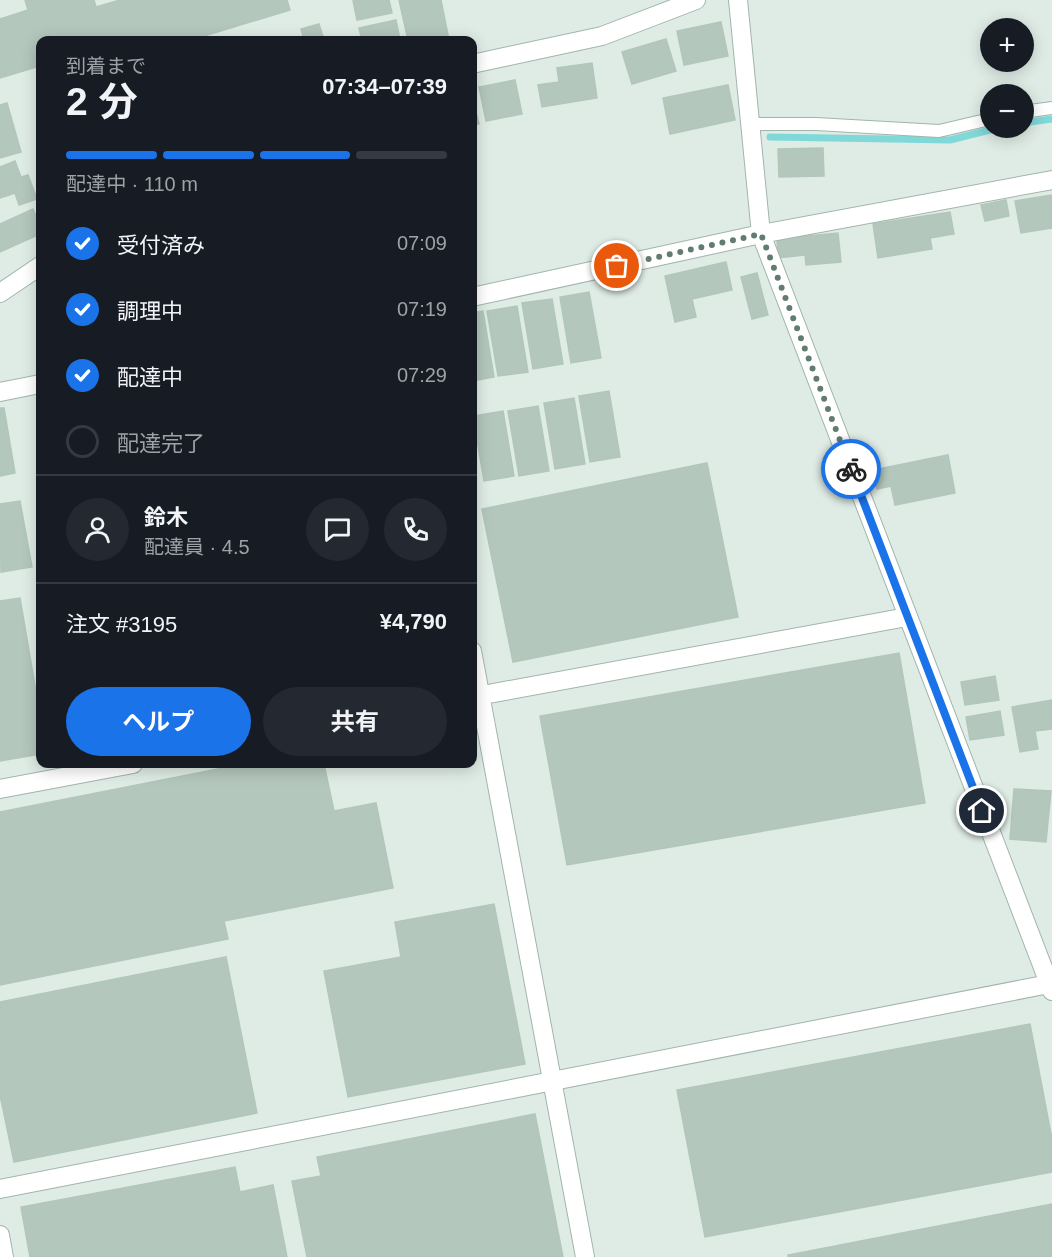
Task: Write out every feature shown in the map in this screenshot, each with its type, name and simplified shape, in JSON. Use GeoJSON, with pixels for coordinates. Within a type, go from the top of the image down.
{"type":"FeatureCollection","features":[{"type":"Feature","properties":{"kind":"street"},"geometry":{"type":"LineString","coordinates":[[0,1189],[552,1081],[1051,988],[761,234],[738,0]]}},
{"type":"Feature","properties":{"kind":"street"},"geometry":{"type":"LineString","coordinates":[[477,63],[602,36],[691,1]]}},
{"type":"Feature","properties":{"kind":"street"},"geometry":{"type":"LineString","coordinates":[[477,296],[761,234],[1052,180]]}},
{"type":"Feature","properties":{"kind":"street"},"geometry":{"type":"LineString","coordinates":[[0,293],[36,269]]}},
{"type":"Feature","properties":{"kind":"street"},"geometry":{"type":"LineString","coordinates":[[0,392],[36,385]]}},
{"type":"Feature","properties":{"kind":"street"},"geometry":{"type":"LineString","coordinates":[[585,1257],[477,697],[908,617]]}},
{"type":"Feature","properties":{"kind":"street"},"geometry":{"type":"LineString","coordinates":[[0,789],[112,768]]}},
{"type":"Feature","properties":{"kind":"street"},"geometry":{"type":"LineString","coordinates":[[0,1235],[4,1257]]}},
{"type":"Feature","properties":{"kind":"lane"},"geometry":{"type":"LineString","coordinates":[[1034,110],[1052,108]]}},
{"type":"Feature","properties":{"kind":"lane"},"geometry":{"type":"LineString","coordinates":[[750,124],[816,124],[939,131],[980,121]]}},
{"type":"Feature","properties":{"kind":"building"},"geometry":{"type":"Polygon","coordinates":[[[25,0],[94,0],[96,7],[120,0],[287,0],[290,10],[204,36],[36,36],[36,67],[0,78],[0,19],[28,10],[25,0]]]}},
{"type":"Feature","properties":{"kind":"building"},"geometry":{"type":"Polygon","coordinates":[[[353,0],[389,0],[392,13],[357,20],[353,0]]]}},
{"type":"Feature","properties":{"kind":"building"},"geometry":{"type":"Polygon","coordinates":[[[399,0],[441,0],[448,36],[407,36],[399,0]]]}},
{"type":"Feature","properties":{"kind":"building"},"geometry":{"type":"Polygon","coordinates":[[[396,20],[399,36],[361,36],[359,28],[396,20]]]}},
{"type":"Feature","properties":{"kind":"building"},"geometry":{"type":"Polygon","coordinates":[[[721,22],[728,56],[684,65],[677,31],[721,22]]]}},
{"type":"Feature","properties":{"kind":"building"},"geometry":{"type":"Polygon","coordinates":[[[319,24],[323,36],[303,36],[301,29],[319,24]]]}},
{"type":"Feature","properties":{"kind":"building"},"geometry":{"type":"Polygon","coordinates":[[[666,39],[676,71],[632,84],[622,52],[666,39]]]}},
{"type":"Feature","properties":{"kind":"building"},"geometry":{"type":"Polygon","coordinates":[[[592,63],[597,98],[542,107],[538,85],[559,82],[557,68],[592,63]]]}},
{"type":"Feature","properties":{"kind":"building"},"geometry":{"type":"Polygon","coordinates":[[[515,80],[522,114],[486,121],[479,87],[515,80]]]}},
{"type":"Feature","properties":{"kind":"building"},"geometry":{"type":"Polygon","coordinates":[[[728,85],[735,120],[670,134],[663,98],[728,85]]]}},
{"type":"Feature","properties":{"kind":"building"},"geometry":{"type":"Polygon","coordinates":[[[7,103],[21,152],[0,158],[0,105],[7,103]]]}},
{"type":"Feature","properties":{"kind":"building"},"geometry":{"type":"Polygon","coordinates":[[[823,148],[824,176],[779,177],[778,149],[823,148]]]}},
{"type":"Feature","properties":{"kind":"building"},"geometry":{"type":"Polygon","coordinates":[[[15,161],[21,177],[28,175],[36,199],[19,205],[15,193],[0,198],[0,167],[15,161]]]}},
{"type":"Feature","properties":{"kind":"building"},"geometry":{"type":"Polygon","coordinates":[[[1052,195],[1052,228],[1021,233],[1015,201],[1052,195]]]}},
{"type":"Feature","properties":{"kind":"building"},"geometry":{"type":"Polygon","coordinates":[[[1006,200],[1009,216],[985,221],[981,205],[1006,200]]]}},
{"type":"Feature","properties":{"kind":"building"},"geometry":{"type":"Polygon","coordinates":[[[33,209],[36,216],[36,236],[0,252],[0,224],[33,209]]]}},
{"type":"Feature","properties":{"kind":"building"},"geometry":{"type":"Polygon","coordinates":[[[950,212],[954,234],[930,238],[932,249],[878,258],[873,224],[950,212]]]}},
{"type":"Feature","properties":{"kind":"building"},"geometry":{"type":"Polygon","coordinates":[[[838,233],[841,262],[806,265],[805,255],[778,258],[777,239],[838,233]]]}},
{"type":"Feature","properties":{"kind":"building"},"geometry":{"type":"Polygon","coordinates":[[[726,262],[732,290],[692,299],[696,317],[675,322],[665,276],[726,262]]]}},
{"type":"Feature","properties":{"kind":"building"},"geometry":{"type":"Polygon","coordinates":[[[757,273],[768,315],[752,319],[741,277],[757,273]]]}},
{"type":"Feature","properties":{"kind":"building"},"geometry":{"type":"Polygon","coordinates":[[[589,292],[601,358],[571,363],[560,297],[589,292]]]}},
{"type":"Feature","properties":{"kind":"building"},"geometry":{"type":"Polygon","coordinates":[[[552,299],[563,364],[533,369],[522,303],[552,299]]]}},
{"type":"Feature","properties":{"kind":"building"},"geometry":{"type":"Polygon","coordinates":[[[517,306],[528,372],[498,376],[487,311],[517,306]]]}},
{"type":"Feature","properties":{"kind":"building"},"geometry":{"type":"Polygon","coordinates":[[[483,311],[494,377],[477,380],[477,312],[483,311]]]}},
{"type":"Feature","properties":{"kind":"building"},"geometry":{"type":"Polygon","coordinates":[[[609,391],[620,457],[590,462],[579,396],[609,391]]]}},
{"type":"Feature","properties":{"kind":"building"},"geometry":{"type":"Polygon","coordinates":[[[574,398],[585,464],[555,469],[544,403],[574,398]]]}},
{"type":"Feature","properties":{"kind":"building"},"geometry":{"type":"Polygon","coordinates":[[[538,406],[549,471],[519,476],[508,411],[538,406]]]}},
{"type":"Feature","properties":{"kind":"building"},"geometry":{"type":"Polygon","coordinates":[[[0,408],[4,408],[15,473],[0,476],[0,408]]]}},
{"type":"Feature","properties":{"kind":"building"},"geometry":{"type":"Polygon","coordinates":[[[503,411],[514,476],[484,481],[477,440],[477,415],[503,411]]]}},
{"type":"Feature","properties":{"kind":"building"},"geometry":{"type":"Polygon","coordinates":[[[948,455],[955,493],[895,505],[891,486],[877,489],[873,470],[948,455]]]}},
{"type":"Feature","properties":{"kind":"building"},"geometry":{"type":"Polygon","coordinates":[[[707,463],[738,617],[513,662],[482,509],[707,463]]]}},
{"type":"Feature","properties":{"kind":"building"},"geometry":{"type":"Polygon","coordinates":[[[20,501],[32,567],[1,572],[0,504],[20,501]]]}},
{"type":"Feature","properties":{"kind":"building"},"geometry":{"type":"Polygon","coordinates":[[[20,598],[36,692],[36,755],[0,761],[0,601],[20,598]]]}},
{"type":"Feature","properties":{"kind":"building"},"geometry":{"type":"Polygon","coordinates":[[[899,653],[925,803],[567,865],[540,716],[899,653]]]}},
{"type":"Feature","properties":{"kind":"building"},"geometry":{"type":"Polygon","coordinates":[[[995,676],[999,700],[965,705],[961,682],[995,676]]]}},
{"type":"Feature","properties":{"kind":"building"},"geometry":{"type":"Polygon","coordinates":[[[1052,700],[1052,729],[1035,731],[1038,749],[1020,752],[1012,707],[1052,700]]]}},
{"type":"Feature","properties":{"kind":"building"},"geometry":{"type":"Polygon","coordinates":[[[1000,711],[1004,735],[970,740],[966,717],[1000,711]]]}},
{"type":"Feature","properties":{"kind":"building"},"geometry":{"type":"Polygon","coordinates":[[[223,768],[325,768],[334,811],[376,803],[393,888],[224,921],[228,939],[0,985],[0,812],[223,768]]]}},
{"type":"Feature","properties":{"kind":"building"},"geometry":{"type":"Polygon","coordinates":[[[1014,789],[1051,791],[1046,842],[1010,839],[1014,789]]]}},
{"type":"Feature","properties":{"kind":"building"},"geometry":{"type":"Polygon","coordinates":[[[494,904],[525,1064],[348,1097],[324,971],[401,957],[395,922],[494,904]]]}},
{"type":"Feature","properties":{"kind":"building"},"geometry":{"type":"Polygon","coordinates":[[[226,957],[257,1113],[14,1162],[0,1095],[0,1002],[226,957]]]}},
{"type":"Feature","properties":{"kind":"building"},"geometry":{"type":"Polygon","coordinates":[[[1030,1024],[1052,1139],[1052,1172],[705,1237],[677,1090],[1030,1024]]]}},
{"type":"Feature","properties":{"kind":"building"},"geometry":{"type":"Polygon","coordinates":[[[535,1114],[563,1257],[307,1257],[292,1181],[321,1176],[317,1157],[535,1114]]]}},
{"type":"Feature","properties":{"kind":"building"},"geometry":{"type":"Polygon","coordinates":[[[235,1167],[240,1192],[273,1185],[287,1257],[30,1257],[21,1207],[235,1167]]]}},
{"type":"Feature","properties":{"kind":"building"},"geometry":{"type":"Polygon","coordinates":[[[1052,1204],[1052,1257],[788,1257],[788,1255],[1052,1204]]]}},
{"type":"Feature","properties":{"kind":"waterway"},"geometry":{"type":"LineString","coordinates":[[1034,121],[1052,119]]}},
{"type":"Feature","properties":{"kind":"waterway"},"geometry":{"type":"LineString","coordinates":[[770,137],[950,140],[980,132]]}},
{"type":"Feature","properties":{"kind":"way so far"},"geometry":{"type":"LineString","coordinates":[[617,266],[761,234],[851,469]]}},
{"type":"Feature","properties":{"kind":"route"},"geometry":{"type":"LineString","coordinates":[[851,469],[982,811]]}}]}
